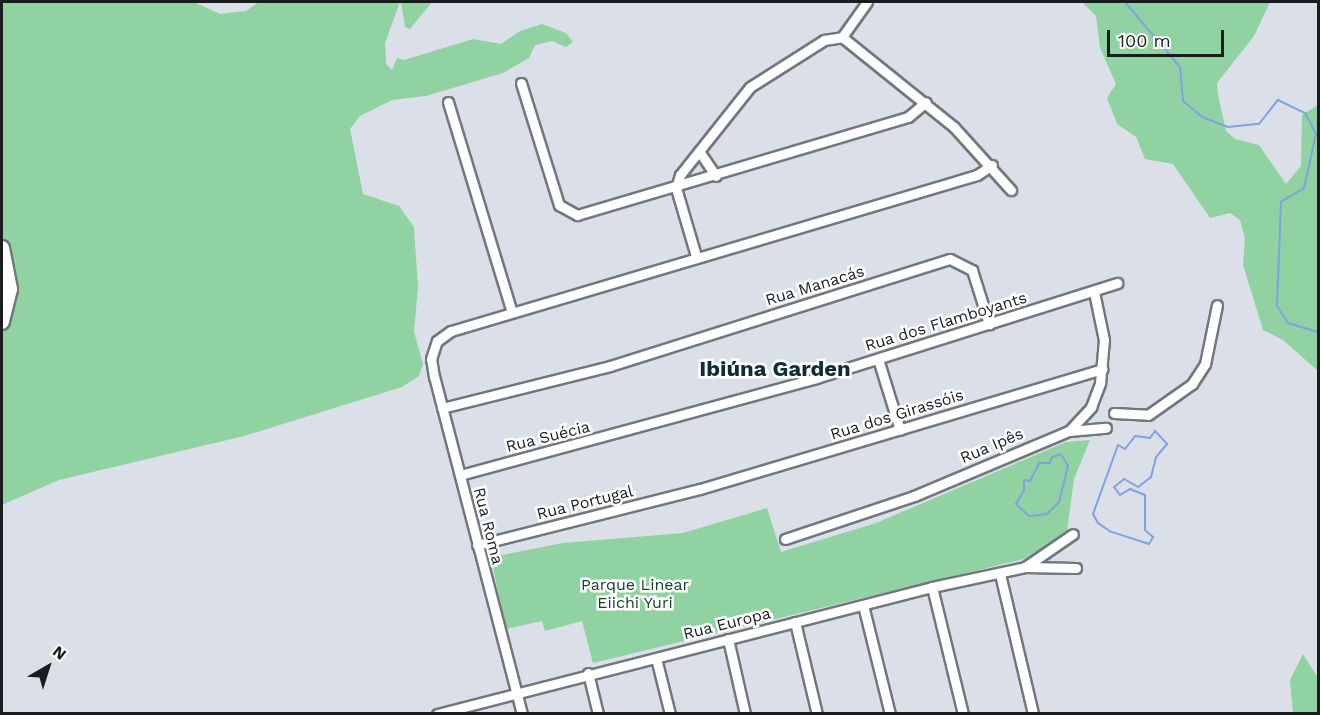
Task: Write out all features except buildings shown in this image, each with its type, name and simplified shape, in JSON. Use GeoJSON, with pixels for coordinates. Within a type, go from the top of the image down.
{"type":"FeatureCollection","features":[{"type":"Feature","properties":{"kind":"street"},"geometry":{"type":"LineString","coordinates":[[696,256],[676,188],[699,151],[750,87],[824,40],[843,37],[867,2]]}},
{"type":"Feature","properties":{"kind":"street"},"geometry":{"type":"LineString","coordinates":[[843,37],[926,102],[992,165],[1011,190]]}},
{"type":"Feature","properties":{"kind":"street"},"geometry":{"type":"LineString","coordinates":[[521,83],[560,206],[566,212],[581,215],[908,117],[926,102]]}},
{"type":"Feature","properties":{"kind":"street"},"geometry":{"type":"LineString","coordinates":[[448,102],[512,312],[977,175],[992,165]]}},
{"type":"Feature","properties":{"kind":"street"},"geometry":{"type":"LineString","coordinates":[[699,151],[716,176]]}},
{"type":"Feature","properties":{"kind":"street"},"geometry":{"type":"LineString","coordinates":[[2,248],[10,289],[2,322]]}},
{"type":"Feature","properties":{"kind":"street","name":"Rua Manacás"},"geometry":{"type":"LineString","coordinates":[[442,408],[610,366],[950,259],[972,270],[989,324]]}},
{"type":"Feature","properties":{"kind":"street","name":"Rua dos Flamboyants"},"geometry":{"type":"LineString","coordinates":[[644,428],[878,359],[1117,284]]}},
{"type":"Feature","properties":{"kind":"street","name":"Rua Ipês"},"geometry":{"type":"LineString","coordinates":[[785,539],[914,496],[1069,430],[1091,407],[1102,369],[1104,340],[1094,292]]}},
{"type":"Feature","properties":{"kind":"street"},"geometry":{"type":"LineString","coordinates":[[1114,412],[1148,415],[1192,384],[1205,364],[1217,305]]}},
{"type":"Feature","properties":{"kind":"street","name":"Rua Roma"},"geometry":{"type":"LineString","coordinates":[[512,312],[451,331],[434,345],[430,359],[522,714]]}},
{"type":"Feature","properties":{"kind":"street"},"geometry":{"type":"LineString","coordinates":[[878,359],[900,429]]}},
{"type":"Feature","properties":{"kind":"street","name":"Rua dos Girassóis"},"geometry":{"type":"LineString","coordinates":[[700,489],[1102,369]]}},
{"type":"Feature","properties":{"kind":"street","name":"Rua Suécia"},"geometry":{"type":"LineString","coordinates":[[460,475],[644,428]]}},
{"type":"Feature","properties":{"kind":"street"},"geometry":{"type":"LineString","coordinates":[[1069,430],[1106,428]]}},
{"type":"Feature","properties":{"kind":"street","name":"Rua Portugal"},"geometry":{"type":"LineString","coordinates":[[477,545],[700,489]]}},
{"type":"Feature","properties":{"kind":"street","name":"Rua Europa"},"geometry":{"type":"LineString","coordinates":[[1025,567],[1073,534]]}},
{"type":"Feature","properties":{"kind":"street","name":"Rua Europa"},"geometry":{"type":"LineString","coordinates":[[437,714],[588,673],[656,658],[932,587],[1025,567],[1076,568]]}},
{"type":"Feature","properties":{"kind":"street"},"geometry":{"type":"LineString","coordinates":[[1000,574],[1033,714]]}},
{"type":"Feature","properties":{"kind":"street"},"geometry":{"type":"LineString","coordinates":[[932,587],[963,714]]}},
{"type":"Feature","properties":{"kind":"street"},"geometry":{"type":"LineString","coordinates":[[863,604],[890,714]]}},
{"type":"Feature","properties":{"kind":"street"},"geometry":{"type":"LineString","coordinates":[[795,622],[817,714]]}},
{"type":"Feature","properties":{"kind":"street"},"geometry":{"type":"LineString","coordinates":[[728,639],[744,714]]}},
{"type":"Feature","properties":{"kind":"street"},"geometry":{"type":"LineString","coordinates":[[656,658],[670,714]]}},
{"type":"Feature","properties":{"kind":"street"},"geometry":{"type":"LineString","coordinates":[[588,673],[598,714]]}},
{"type":"Feature","properties":{"kind":"green space"},"geometry":{"type":"Polygon","coordinates":[[[2,2],[194,2],[220,14],[246,11],[259,2],[400,2],[385,43],[386,64],[392,70],[397,58],[404,60],[473,39],[501,44],[520,31],[542,24],[566,33],[573,42],[566,47],[552,41],[535,45],[529,58],[503,73],[426,96],[392,100],[360,116],[350,129],[363,194],[399,206],[414,227],[418,287],[414,332],[423,364],[419,376],[402,387],[244,436],[59,480],[2,505],[2,317],[6,304],[2,253],[2,2]]]}},
{"type":"Feature","properties":{"kind":"green space"},"geometry":{"type":"Polygon","coordinates":[[[401,2],[432,2],[410,29],[405,27],[401,2]]]}},
{"type":"Feature","properties":{"kind":"green space"},"geometry":{"type":"Polygon","coordinates":[[[1082,2],[1270,2],[1254,36],[1217,83],[1218,95],[1226,131],[1235,139],[1259,145],[1286,184],[1301,166],[1302,115],[1318,105],[1318,371],[1283,340],[1263,330],[1243,265],[1245,238],[1240,220],[1230,213],[1210,218],[1173,164],[1145,159],[1136,137],[1117,124],[1107,98],[1116,84],[1100,48],[1096,16],[1082,2]]]}},
{"type":"Feature","properties":{"kind":"green space","name":"Parque Linear Eiichi Yuri"},"geometry":{"type":"Polygon","coordinates":[[[1090,440],[1074,479],[1067,532],[1024,559],[593,663],[582,621],[545,631],[542,621],[506,629],[493,568],[497,556],[563,543],[683,533],[767,508],[781,552],[876,523],[1066,442],[1090,440]]]}},
{"type":"Feature","properties":{"kind":"green space"},"geometry":{"type":"Polygon","coordinates":[[[1303,654],[1318,678],[1318,713],[1293,713],[1290,680],[1303,654]]]}},
{"type":"Feature","properties":{"kind":"waterway"},"geometry":{"type":"LineString","coordinates":[[1125,2],[1180,67],[1183,101],[1202,117],[1228,127],[1259,124],[1278,100],[1305,113],[1316,134],[1304,188],[1281,202],[1277,306],[1288,323],[1318,332]]}},
{"type":"Feature","properties":{"kind":"waterway"},"geometry":{"type":"LineString","coordinates":[[1155,431],[1167,444],[1156,457],[1151,477],[1138,487],[1124,479],[1114,487],[1120,495],[1130,489],[1145,495],[1145,530],[1153,537],[1149,544],[1111,532],[1098,523],[1093,514],[1118,445],[1125,449],[1135,436],[1150,438],[1155,431]]}},
{"type":"Feature","properties":{"kind":"waterway"},"geometry":{"type":"LineString","coordinates":[[1061,454],[1068,466],[1059,502],[1047,514],[1029,516],[1016,504],[1024,490],[1024,480],[1030,481],[1039,463],[1050,463],[1052,457],[1061,454]]}},
{"type":"Feature","properties":{"kind":"district","name":"Ibiúna Garden"},"geometry":{"type":"Point","coordinates":[775,369]}}]}
